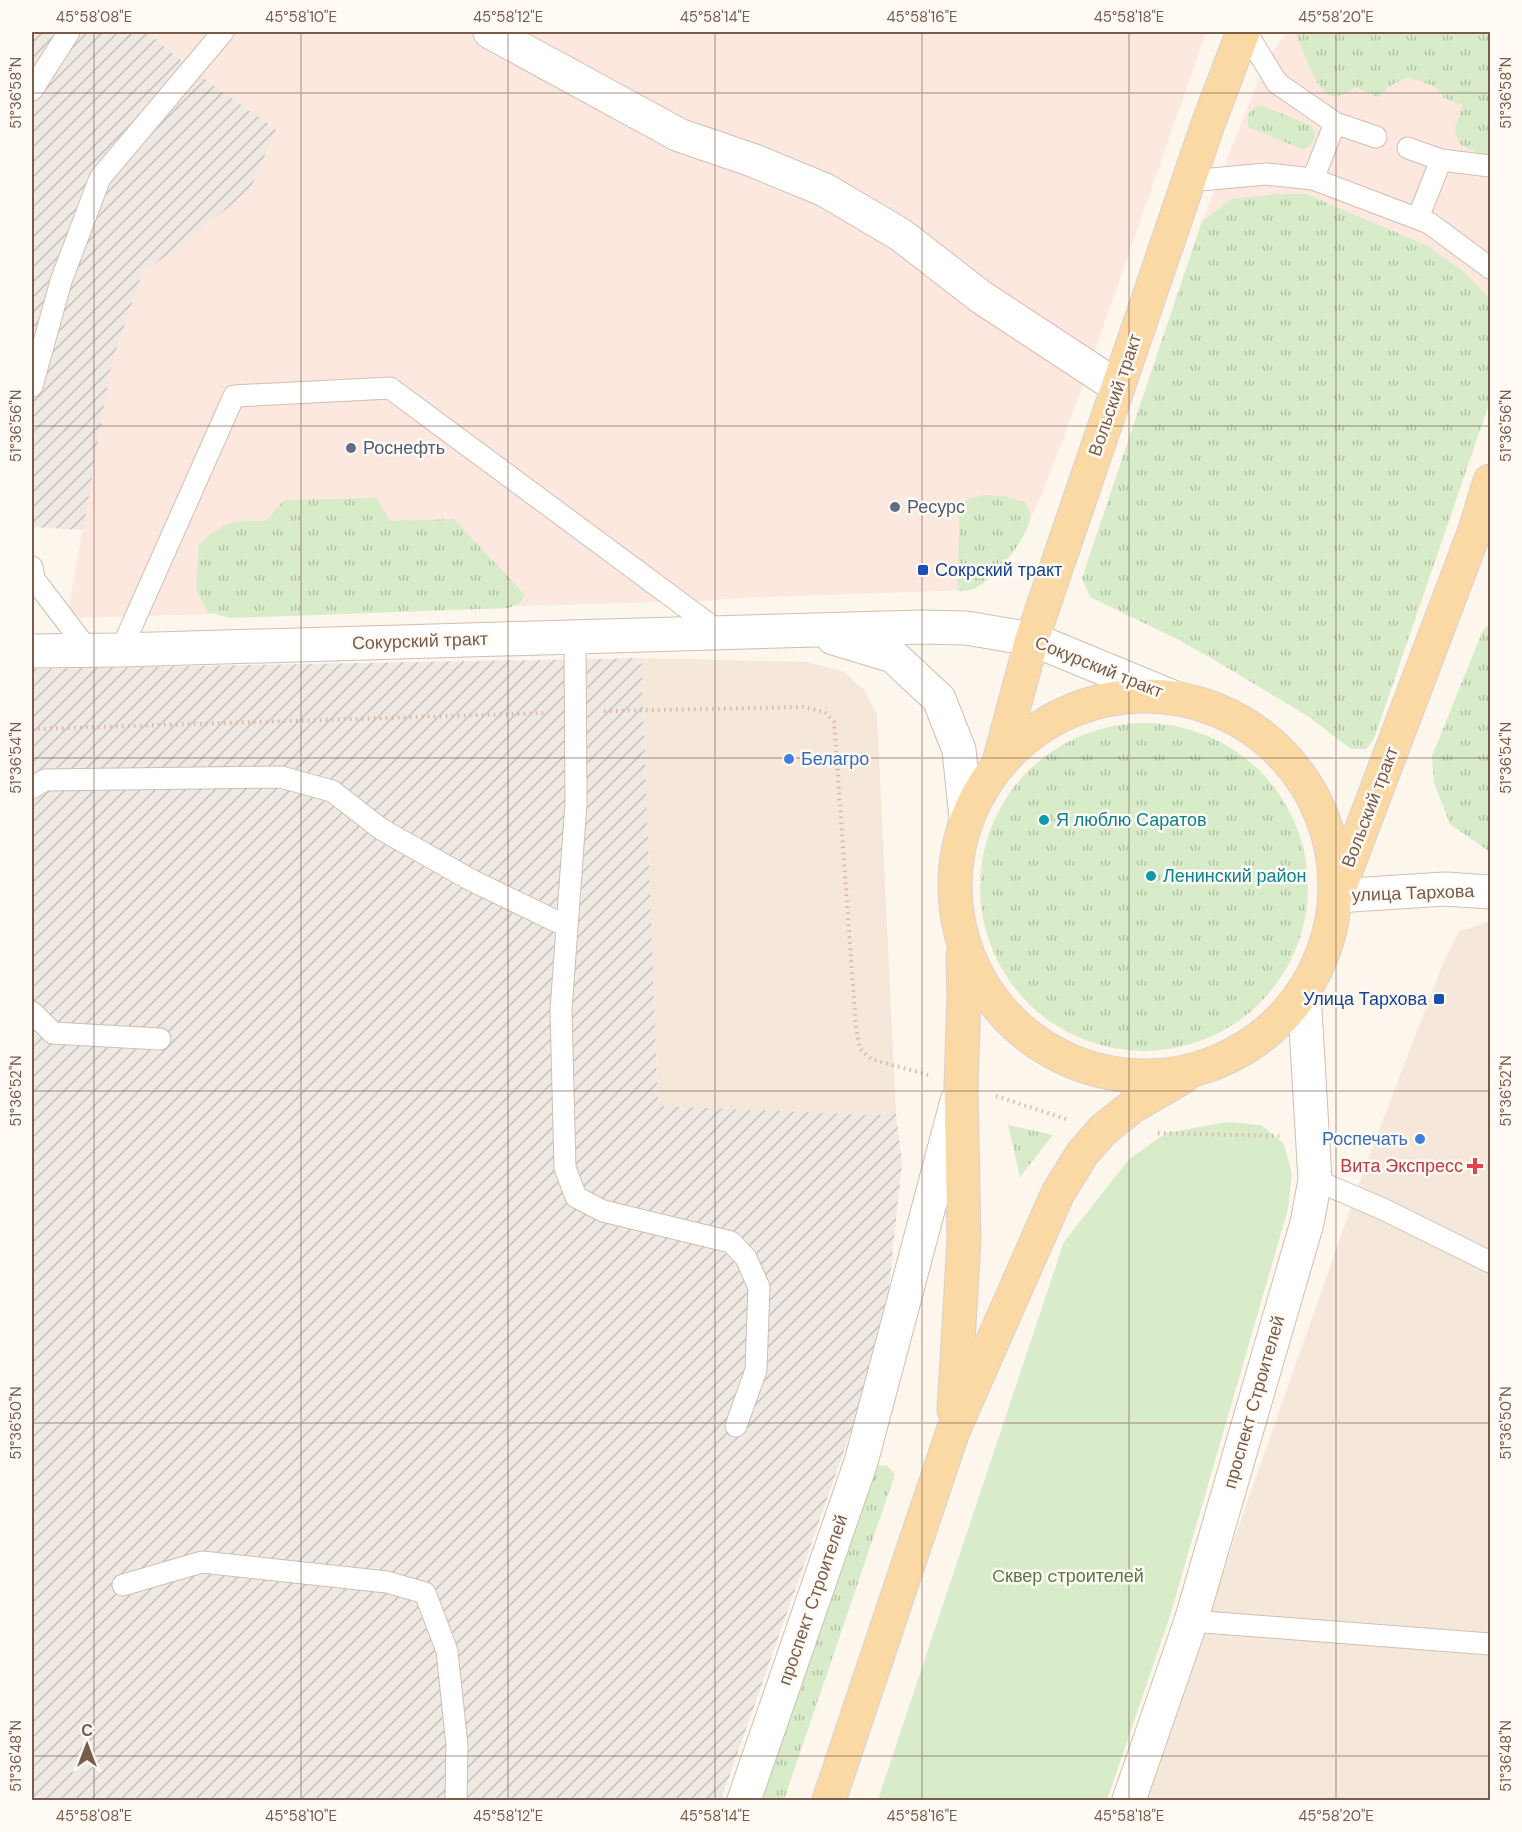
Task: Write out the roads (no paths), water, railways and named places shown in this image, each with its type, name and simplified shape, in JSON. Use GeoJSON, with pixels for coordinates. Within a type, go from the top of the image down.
{"type":"FeatureCollection","features":[{"type":"Feature","properties":{"kind":"main road","name":"Вольский тракт"},"geometry":{"type":"LineString","coordinates":[[999,762],[1032,639],[1208,124],[1244,32]]}},
{"type":"Feature","properties":{"kind":"main road","name":"Вольский тракт"},"geometry":{"type":"LineString","coordinates":[[1336,896],[1482,538],[1491,481]]}},
{"type":"Feature","properties":{"kind":"main road"},"geometry":{"type":"LineString","coordinates":[[1126,697],[1174,698],[1213,708],[1249,726],[1280,751],[1305,782],[1323,818],[1334,856],[1336,896],[1328,945],[1304,993],[1274,1028],[1236,1054],[1193,1071],[1153,1077],[1112,1074],[1072,1063],[1036,1044],[1005,1017],[980,984],[963,947],[954,904],[955,861],[966,818],[986,779],[999,762],[1035,730],[1078,707],[1126,697]]}},
{"type":"Feature","properties":{"kind":"main road","name":"проспект Строителей"},"geometry":{"type":"LineString","coordinates":[[953,1431],[964,1240],[961,1085],[963,947]]}},
{"type":"Feature","properties":{"kind":"main road","name":"проспект Строителей"},"geometry":{"type":"LineString","coordinates":[[829,1800],[953,1431],[1058,1193],[1083,1154],[1103,1130],[1133,1106],[1193,1071]]}},
{"type":"Feature","properties":{"kind":"street"},"geometry":{"type":"LineString","coordinates":[[490,32],[679,135],[752,160],[825,190],[901,235],[981,297],[1118,387]]}},
{"type":"Feature","properties":{"kind":"street","name":"Сокурский тракт"},"geometry":{"type":"LineString","coordinates":[[32,651],[921,627],[966,628],[1032,639],[1174,698]]}},
{"type":"Feature","properties":{"kind":"street","name":"Сокурский тракт"},"geometry":{"type":"LineString","coordinates":[[809,630],[893,656],[939,699],[959,750],[966,818]]}},
{"type":"Feature","properties":{"kind":"street","name":"улица Тархова"},"geometry":{"type":"LineString","coordinates":[[1336,896],[1445,889],[1491,892]]}},
{"type":"Feature","properties":{"kind":"street","name":"проспект Строителей"},"geometry":{"type":"LineString","coordinates":[[1130,1800],[1191,1621],[1307,1223],[1315,1180],[1304,993]]}},
{"type":"Feature","properties":{"kind":"street","name":"проспект Строителей"},"geometry":{"type":"LineString","coordinates":[[744,1800],[861,1462],[961,1085]]}},
{"type":"Feature","properties":{"kind":"lane"},"geometry":{"type":"LineString","coordinates":[[32,90],[69,32]]}},
{"type":"Feature","properties":{"kind":"lane"},"geometry":{"type":"LineString","coordinates":[[32,386],[61,281],[100,178],[222,32]]}},
{"type":"Feature","properties":{"kind":"lane"},"geometry":{"type":"LineString","coordinates":[[1244,32],[1277,83],[1335,123],[1376,137]]}},
{"type":"Feature","properties":{"kind":"lane"},"geometry":{"type":"LineString","coordinates":[[1313,179],[1335,123]]}},
{"type":"Feature","properties":{"kind":"lane"},"geometry":{"type":"LineString","coordinates":[[1408,148],[1441,160],[1491,166]]}},
{"type":"Feature","properties":{"kind":"lane"},"geometry":{"type":"LineString","coordinates":[[1418,218],[1441,160]]}},
{"type":"Feature","properties":{"kind":"lane"},"geometry":{"type":"LineString","coordinates":[[1189,181],[1266,174],[1313,179],[1429,223],[1491,268]]}},
{"type":"Feature","properties":{"kind":"lane"},"geometry":{"type":"LineString","coordinates":[[121,650],[234,396],[390,388],[721,633]]}},
{"type":"Feature","properties":{"kind":"lane"},"geometry":{"type":"LineString","coordinates":[[32,567],[34,579],[88,650]]}},
{"type":"Feature","properties":{"kind":"lane"},"geometry":{"type":"LineString","coordinates":[[575,637],[576,804],[561,1010],[565,1168],[576,1197],[603,1211],[731,1242],[746,1258],[759,1287],[756,1370],[736,1426]]}},
{"type":"Feature","properties":{"kind":"lane"},"geometry":{"type":"LineString","coordinates":[[32,788],[45,780],[281,777],[332,790],[381,829],[471,880],[566,926]]}},
{"type":"Feature","properties":{"kind":"lane"},"geometry":{"type":"LineString","coordinates":[[32,1012],[53,1033],[160,1040]]}},
{"type":"Feature","properties":{"kind":"lane"},"geometry":{"type":"LineString","coordinates":[[1315,1180],[1383,1209],[1491,1262]]}},
{"type":"Feature","properties":{"kind":"lane"},"geometry":{"type":"LineString","coordinates":[[123,1585],[202,1562],[387,1582],[425,1593],[447,1651],[457,1744],[456,1800]]}},
{"type":"Feature","properties":{"kind":"lane"},"geometry":{"type":"LineString","coordinates":[[1191,1621],[1491,1644]]}},
{"type":"Feature","properties":{"kind":"place","name":"Роснефть"},"geometry":{"type":"Point","coordinates":[351,448]}},
{"type":"Feature","properties":{"kind":"place","name":"Ресурс"},"geometry":{"type":"Point","coordinates":[895,507]}},
{"type":"Feature","properties":{"kind":"place","name":"Сокрский тракт"},"geometry":{"type":"Point","coordinates":[923,570]}},
{"type":"Feature","properties":{"kind":"place","name":"Белагро"},"geometry":{"type":"Point","coordinates":[789,759]}},
{"type":"Feature","properties":{"kind":"place","name":"Я люблю Саратов"},"geometry":{"type":"Point","coordinates":[1044,820]}},
{"type":"Feature","properties":{"kind":"place","name":"Ленинский район"},"geometry":{"type":"Point","coordinates":[1151,876]}},
{"type":"Feature","properties":{"kind":"place","name":"Улица Тархова"},"geometry":{"type":"Point","coordinates":[1439,999]}},
{"type":"Feature","properties":{"kind":"place","name":"Роспечать"},"geometry":{"type":"Point","coordinates":[1420,1139]}},
{"type":"Feature","properties":{"kind":"place","name":"Вита Экспресс"},"geometry":{"type":"Point","coordinates":[1475,1166]}},
{"type":"Feature","properties":{"kind":"park label","name":"Cквер cтроителей"},"geometry":{"type":"Point","coordinates":[1068,1576]}}]}
